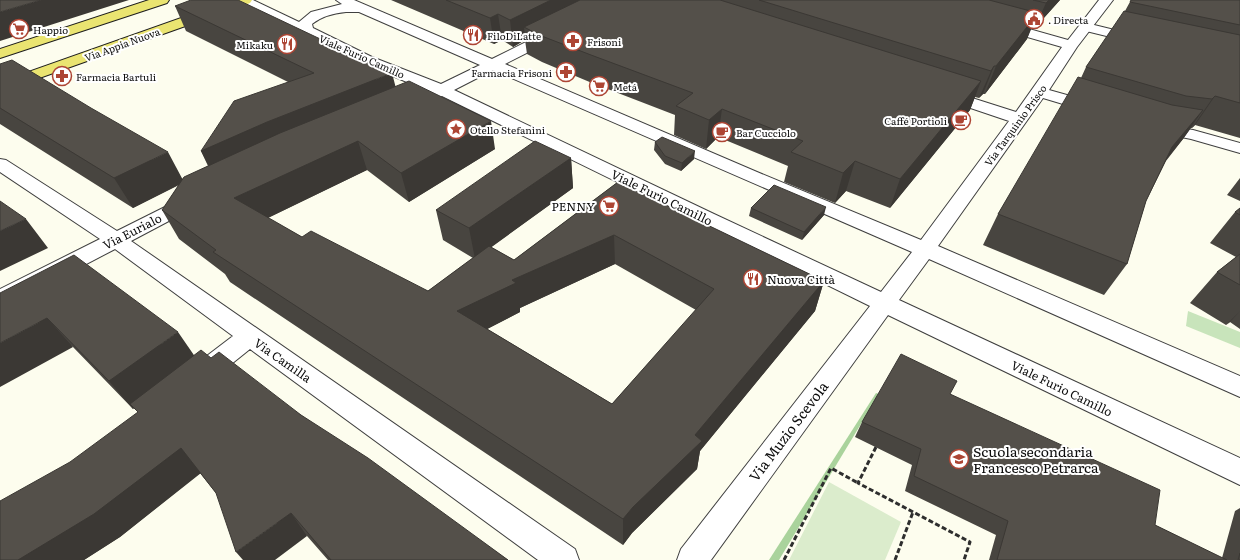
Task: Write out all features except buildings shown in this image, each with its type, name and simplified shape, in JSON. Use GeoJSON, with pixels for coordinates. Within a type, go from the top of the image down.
{"type":"FeatureCollection","features":[{"type":"Feature","properties":{"kind":"main road"},"geometry":{"type":"LineString","coordinates":[[0,54],[162,0]]}},
{"type":"Feature","properties":{"kind":"main road","name":"Via Appia Nuova"},"geometry":{"type":"LineString","coordinates":[[0,87],[244,0]]}},
{"type":"Feature","properties":{"kind":"street","name":"Viale Furio Camillo"},"geometry":{"type":"LineString","coordinates":[[244,0],[367,60],[441,90],[707,219],[1240,472]]}},
{"type":"Feature","properties":{"kind":"street","name":"Viale Furio Camillo"},"geometry":{"type":"LineString","coordinates":[[343,0],[1119,333],[1240,387]]}},
{"type":"Feature","properties":{"kind":"street","name":"Via Tarquinio Prisco"},"geometry":{"type":"LineString","coordinates":[[924,250],[1039,92],[1071,45],[1106,0]]}},
{"type":"Feature","properties":{"kind":"street","name":"Viale Furio Camillo"},"geometry":{"type":"LineString","coordinates":[[306,31],[305,23],[314,17],[339,9],[363,8]]}},
{"type":"Feature","properties":{"kind":"street"},"geometry":{"type":"LineString","coordinates":[[987,22],[1071,45]]}},
{"type":"Feature","properties":{"kind":"street"},"geometry":{"type":"LineString","coordinates":[[1086,27],[1147,42]]}},
{"type":"Feature","properties":{"kind":"street"},"geometry":{"type":"LineString","coordinates":[[419,101],[562,29]]}},
{"type":"Feature","properties":{"kind":"street"},"geometry":{"type":"LineString","coordinates":[[928,89],[1019,119]]}},
{"type":"Feature","properties":{"kind":"street"},"geometry":{"type":"LineString","coordinates":[[1039,92],[1108,113]]}},
{"type":"Feature","properties":{"kind":"street"},"geometry":{"type":"LineString","coordinates":[[1153,127],[1240,148]]}},
{"type":"Feature","properties":{"kind":"street","name":"Via Camilla"},"geometry":{"type":"LineString","coordinates":[[0,164],[116,240],[564,560]]}},
{"type":"Feature","properties":{"kind":"street","name":"Via Eurialo"},"geometry":{"type":"LineString","coordinates":[[0,299],[209,192]]}},
{"type":"Feature","properties":{"kind":"street"},"geometry":{"type":"LineString","coordinates":[[884,303],[924,250]]}},
{"type":"Feature","properties":{"kind":"street","name":"Via Muzio Scevola"},"geometry":{"type":"LineString","coordinates":[[692,560],[884,303]]}},
{"type":"Feature","properties":{"kind":"street"},"geometry":{"type":"LineString","coordinates":[[184,388],[250,336]]}},
{"type":"Feature","properties":{"kind":"path"},"geometry":{"type":"LineString","coordinates":[[858,483],[876,447]]}},
{"type":"Feature","properties":{"kind":"path"},"geometry":{"type":"LineString","coordinates":[[784,560],[831,468],[970,542],[964,560]]}},
{"type":"Feature","properties":{"kind":"path"},"geometry":{"type":"LineString","coordinates":[[895,560],[913,512]]}},
{"type":"Feature","properties":{"kind":"green space"},"geometry":{"type":"Polygon","coordinates":[[[1188,311],[1240,332],[1240,348],[1186,326],[1188,311]]]}},
{"type":"Feature","properties":{"kind":"green space"},"geometry":{"type":"Polygon","coordinates":[[[876,393],[879,394],[779,560],[769,560],[876,393]]]}},
{"type":"Feature","properties":{"kind":"green space"},"geometry":{"type":"Polygon","coordinates":[[[829,482],[901,522],[885,560],[789,560],[829,482]]]}},
{"type":"Feature","properties":{"kind":"place","name":". Directa"},"geometry":{"type":"Point","coordinates":[1034,19]}},
{"type":"Feature","properties":{"kind":"place","name":"Happio"},"geometry":{"type":"Point","coordinates":[19,29]}},
{"type":"Feature","properties":{"kind":"place","name":"FiloDiLatte"},"geometry":{"type":"Point","coordinates":[473,35]}},
{"type":"Feature","properties":{"kind":"place","name":"Frisoni"},"geometry":{"type":"Point","coordinates":[573,41]}},
{"type":"Feature","properties":{"kind":"place","name":"Mikaku"},"geometry":{"type":"Point","coordinates":[287,44]}},
{"type":"Feature","properties":{"kind":"place","name":"Farmacia Frisoni"},"geometry":{"type":"Point","coordinates":[566,72]}},
{"type":"Feature","properties":{"kind":"place","name":"Farmacia Bartuli"},"geometry":{"type":"Point","coordinates":[62,76]}},
{"type":"Feature","properties":{"kind":"place","name":"Metá"},"geometry":{"type":"Point","coordinates":[599,86]}},
{"type":"Feature","properties":{"kind":"place","name":"Caffé Portioli"},"geometry":{"type":"Point","coordinates":[961,120]}},
{"type":"Feature","properties":{"kind":"place","name":"Otello Stefanini"},"geometry":{"type":"Point","coordinates":[456,129]}},
{"type":"Feature","properties":{"kind":"place","name":"Bar Cucciolo"},"geometry":{"type":"Point","coordinates":[722,132]}},
{"type":"Feature","properties":{"kind":"place","name":"PENNY"},"geometry":{"type":"Point","coordinates":[609,206]}},
{"type":"Feature","properties":{"kind":"place","name":"Nuova Città"},"geometry":{"type":"Point","coordinates":[753,279]}},
{"type":"Feature","properties":{"kind":"place","name":"Scuola secondaria Francesco Petrarca"},"geometry":{"type":"Point","coordinates":[959,459]}}]}
